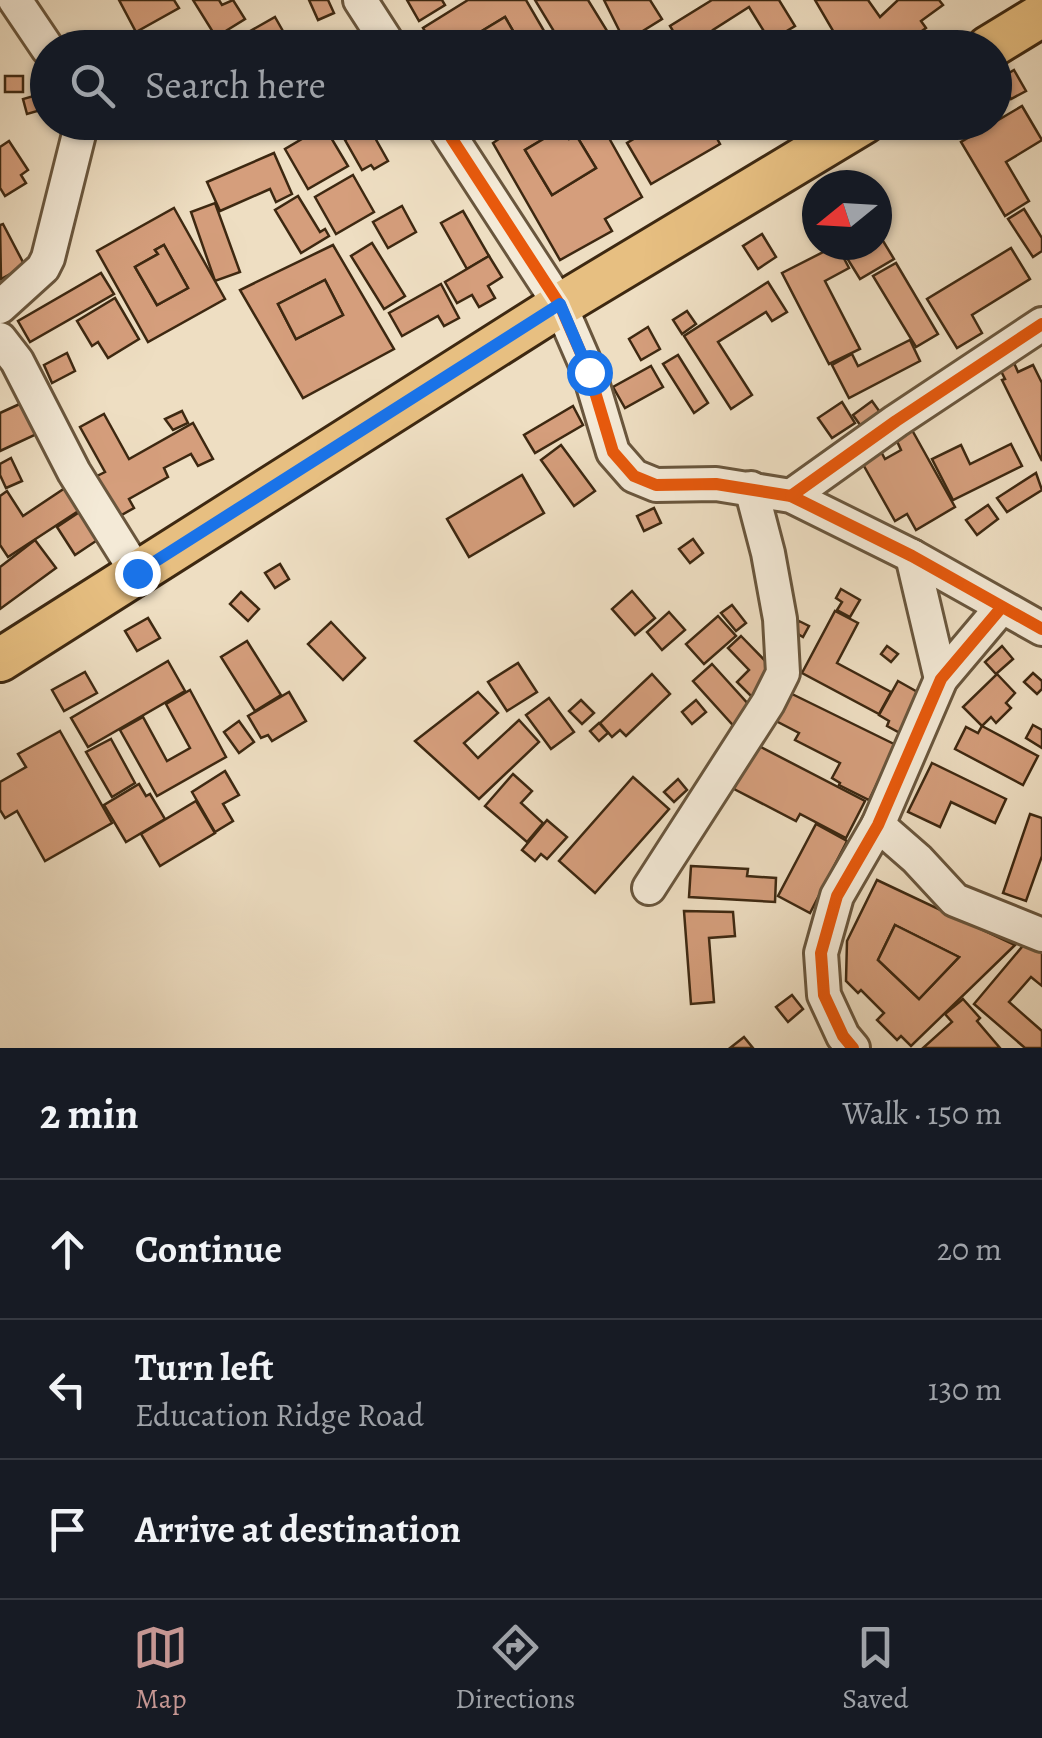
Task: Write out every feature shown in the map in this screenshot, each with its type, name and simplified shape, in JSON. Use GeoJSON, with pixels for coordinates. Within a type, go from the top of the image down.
{"type":"FeatureCollection","features":[{"type":"Feature","properties":{"kind":"main road"},"geometry":{"type":"LineString","coordinates":[[1012,33],[1042,15]]}},
{"type":"Feature","properties":{"kind":"main road"},"geometry":{"type":"LineString","coordinates":[[0,660],[560,304],[834,140]]}},
{"type":"Feature","properties":{"kind":"street"},"geometry":{"type":"LineString","coordinates":[[15,0],[35,30]]}},
{"type":"Feature","properties":{"kind":"street"},"geometry":{"type":"LineString","coordinates":[[360,0],[380,30]]}},
{"type":"Feature","properties":{"kind":"street"},"geometry":{"type":"LineString","coordinates":[[0,307],[48,258],[78,140]]}},
{"type":"Feature","properties":{"kind":"street"},"geometry":{"type":"LineString","coordinates":[[453,140],[560,304],[589,372],[613,452],[634,476],[656,485],[716,484],[791,496],[912,556],[1042,628]]}},
{"type":"Feature","properties":{"kind":"street"},"geometry":{"type":"LineString","coordinates":[[791,496],[896,420],[1042,324]]}},
{"type":"Feature","properties":{"kind":"street"},"geometry":{"type":"LineString","coordinates":[[0,339],[18,360],[74,472],[137,573]]}},
{"type":"Feature","properties":{"kind":"street"},"geometry":{"type":"LineString","coordinates":[[649,888],[768,703],[783,672],[780,619],[751,488]]}},
{"type":"Feature","properties":{"kind":"street"},"geometry":{"type":"LineString","coordinates":[[912,556],[941,679]]}},
{"type":"Feature","properties":{"kind":"street"},"geometry":{"type":"LineString","coordinates":[[853,1048],[824,995],[822,952],[837,896],[878,825],[941,679],[1001,608]]}},
{"type":"Feature","properties":{"kind":"street"},"geometry":{"type":"LineString","coordinates":[[878,825],[955,900],[1042,935]]}},
{"type":"Feature","properties":{"kind":"building"},"geometry":{"type":"Polygon","coordinates":[[[119,0],[174,0],[179,8],[135,30],[119,0]]]}},
{"type":"Feature","properties":{"kind":"building"},"geometry":{"type":"Polygon","coordinates":[[[193,0],[219,0],[222,5],[233,0],[245,19],[227,30],[212,30],[193,0]]]}},
{"type":"Feature","properties":{"kind":"building"},"geometry":{"type":"Polygon","coordinates":[[[309,0],[328,0],[334,13],[318,20],[309,0]]]}},
{"type":"Feature","properties":{"kind":"building"},"geometry":{"type":"Polygon","coordinates":[[[407,0],[442,0],[445,5],[419,21],[407,0]]]}},
{"type":"Feature","properties":{"kind":"building"},"geometry":{"type":"Polygon","coordinates":[[[468,0],[526,0],[544,30],[513,30],[505,17],[484,30],[423,28],[468,0]]]}},
{"type":"Feature","properties":{"kind":"building"},"geometry":{"type":"Polygon","coordinates":[[[535,0],[588,0],[607,30],[553,30],[535,0]]]}},
{"type":"Feature","properties":{"kind":"building"},"geometry":{"type":"Polygon","coordinates":[[[604,0],[650,0],[662,19],[644,30],[619,30],[604,0]]]}},
{"type":"Feature","properties":{"kind":"building"},"geometry":{"type":"Polygon","coordinates":[[[712,0],[779,0],[795,26],[788,30],[763,30],[749,7],[713,30],[672,30],[670,26],[712,0]]]}},
{"type":"Feature","properties":{"kind":"building"},"geometry":{"type":"Polygon","coordinates":[[[815,0],[868,0],[880,17],[898,0],[939,0],[943,5],[921,21],[926,28],[923,30],[832,30],[815,0]]]}},
{"type":"Feature","properties":{"kind":"building"},"geometry":{"type":"Polygon","coordinates":[[[275,17],[282,30],[252,30],[275,17]]]}},
{"type":"Feature","properties":{"kind":"building"},"geometry":{"type":"Polygon","coordinates":[[[505,17],[513,30],[484,30],[505,17]]]}},
{"type":"Feature","properties":{"kind":"building"},"geometry":{"type":"Polygon","coordinates":[[[1012,71],[1026,91],[1012,98],[1012,71]]]}},
{"type":"Feature","properties":{"kind":"building"},"geometry":{"type":"Polygon","coordinates":[[[5,76],[23,76],[23,92],[5,92],[5,76]]]}},
{"type":"Feature","properties":{"kind":"building"},"geometry":{"type":"Polygon","coordinates":[[[30,97],[30,113],[27,114],[23,99],[30,97]]]}},
{"type":"Feature","properties":{"kind":"building"},"geometry":{"type":"Polygon","coordinates":[[[1022,106],[1042,140],[1006,162],[1029,201],[1005,216],[961,142],[1012,140],[1012,112],[1022,106]]]}},
{"type":"Feature","properties":{"kind":"building"},"geometry":{"type":"Polygon","coordinates":[[[300,140],[332,140],[348,166],[308,189],[285,149],[300,140]]]}},
{"type":"Feature","properties":{"kind":"building"},"geometry":{"type":"Polygon","coordinates":[[[345,140],[376,140],[388,161],[362,170],[345,140]]]}},
{"type":"Feature","properties":{"kind":"building"},"geometry":{"type":"Polygon","coordinates":[[[497,140],[542,140],[525,150],[552,195],[596,168],[579,140],[610,140],[642,197],[605,219],[612,231],[560,260],[493,143],[497,140]]]}},
{"type":"Feature","properties":{"kind":"building"},"geometry":{"type":"Polygon","coordinates":[[[542,140],[579,140],[596,168],[552,195],[525,150],[542,140]]]}},
{"type":"Feature","properties":{"kind":"building"},"geometry":{"type":"Polygon","coordinates":[[[718,140],[720,144],[651,184],[627,143],[718,140]]]}},
{"type":"Feature","properties":{"kind":"building"},"geometry":{"type":"Polygon","coordinates":[[[9,141],[28,170],[21,175],[26,183],[5,196],[0,188],[0,147],[9,141]]]}},
{"type":"Feature","properties":{"kind":"building"},"geometry":{"type":"Polygon","coordinates":[[[274,153],[292,194],[276,202],[270,189],[220,211],[207,182],[274,153]]]}},
{"type":"Feature","properties":{"kind":"building"},"geometry":{"type":"Polygon","coordinates":[[[353,175],[374,212],[336,234],[315,197],[353,175]]]}},
{"type":"Feature","properties":{"kind":"building"},"geometry":{"type":"Polygon","coordinates":[[[298,196],[320,232],[325,229],[329,236],[301,253],[275,210],[298,196]]]}},
{"type":"Feature","properties":{"kind":"building"},"geometry":{"type":"Polygon","coordinates":[[[215,203],[240,272],[215,281],[191,212],[215,203]]]}},
{"type":"Feature","properties":{"kind":"building"},"geometry":{"type":"Polygon","coordinates":[[[402,206],[416,232],[388,248],[373,222],[402,206]]]}},
{"type":"Feature","properties":{"kind":"building"},"geometry":{"type":"Polygon","coordinates":[[[174,208],[225,299],[148,342],[97,251],[174,208]],[[164,245],[155,250],[158,254],[135,267],[157,305],[188,288],[164,245]]]}},
{"type":"Feature","properties":{"kind":"building"},"geometry":{"type":"Polygon","coordinates":[[[1024,209],[1042,238],[1042,251],[1033,257],[1008,219],[1024,209]]]}},
{"type":"Feature","properties":{"kind":"building"},"geometry":{"type":"Polygon","coordinates":[[[463,211],[489,256],[467,269],[441,223],[463,211]]]}},
{"type":"Feature","properties":{"kind":"building"},"geometry":{"type":"Polygon","coordinates":[[[3,224],[25,266],[1,279],[0,225],[3,224]]]}},
{"type":"Feature","properties":{"kind":"building"},"geometry":{"type":"Polygon","coordinates":[[[762,234],[776,257],[758,269],[743,246],[762,234]]]}},
{"type":"Feature","properties":{"kind":"building"},"geometry":{"type":"Polygon","coordinates":[[[372,243],[405,296],[384,309],[351,256],[372,243]]]}},
{"type":"Feature","properties":{"kind":"building"},"geometry":{"type":"Polygon","coordinates":[[[164,245],[188,288],[157,305],[135,267],[158,254],[155,250],[164,245]]]}},
{"type":"Feature","properties":{"kind":"building"},"geometry":{"type":"Polygon","coordinates":[[[333,245],[394,349],[303,398],[240,290],[333,245]],[[325,280],[278,304],[296,339],[343,315],[325,280]]]}},
{"type":"Feature","properties":{"kind":"building"},"geometry":{"type":"Polygon","coordinates":[[[1011,248],[1030,279],[972,315],[982,333],[957,348],[927,299],[1011,248]]]}},
{"type":"Feature","properties":{"kind":"building"},"geometry":{"type":"Polygon","coordinates":[[[489,256],[502,277],[488,286],[495,298],[479,307],[472,295],[457,303],[445,282],[489,256]]]}},
{"type":"Feature","properties":{"kind":"building"},"geometry":{"type":"Polygon","coordinates":[[[892,256],[894,259],[860,279],[848,260],[892,260],[892,256]]]}},
{"type":"Feature","properties":{"kind":"building"},"geometry":{"type":"Polygon","coordinates":[[[808,260],[845,260],[849,268],[825,281],[860,349],[829,364],[782,273],[808,260]]]}},
{"type":"Feature","properties":{"kind":"building"},"geometry":{"type":"Polygon","coordinates":[[[896,263],[938,334],[916,347],[873,276],[896,263]]]}},
{"type":"Feature","properties":{"kind":"building"},"geometry":{"type":"Polygon","coordinates":[[[101,273],[114,294],[30,342],[18,321],[101,273]]]}},
{"type":"Feature","properties":{"kind":"building"},"geometry":{"type":"Polygon","coordinates":[[[325,280],[343,315],[296,339],[278,304],[325,280]]]}},
{"type":"Feature","properties":{"kind":"building"},"geometry":{"type":"Polygon","coordinates":[[[768,282],[787,312],[772,321],[766,312],[718,342],[752,395],[731,409],[684,336],[768,282]]]}},
{"type":"Feature","properties":{"kind":"building"},"geometry":{"type":"Polygon","coordinates":[[[441,284],[459,318],[444,326],[438,316],[402,336],[389,313],[441,284]]]}},
{"type":"Feature","properties":{"kind":"building"},"geometry":{"type":"Polygon","coordinates":[[[115,298],[139,339],[108,358],[98,342],[92,346],[77,321],[115,298]]]}},
{"type":"Feature","properties":{"kind":"building"},"geometry":{"type":"Polygon","coordinates":[[[687,311],[696,324],[682,334],[673,320],[687,311]]]}},
{"type":"Feature","properties":{"kind":"building"},"geometry":{"type":"Polygon","coordinates":[[[648,327],[660,349],[641,360],[629,339],[648,327]]]}},
{"type":"Feature","properties":{"kind":"building"},"geometry":{"type":"Polygon","coordinates":[[[910,340],[920,361],[849,398],[832,365],[852,354],[858,366],[910,340]]]}},
{"type":"Feature","properties":{"kind":"building"},"geometry":{"type":"Polygon","coordinates":[[[67,353],[75,371],[52,383],[44,365],[67,353]]]}},
{"type":"Feature","properties":{"kind":"building"},"geometry":{"type":"Polygon","coordinates":[[[678,355],[708,403],[694,413],[663,364],[678,355]]]}},
{"type":"Feature","properties":{"kind":"building"},"geometry":{"type":"Polygon","coordinates":[[[1011,356],[1018,372],[1033,365],[1042,383],[1042,461],[1002,380],[1005,379],[997,363],[1011,356]]]}},
{"type":"Feature","properties":{"kind":"building"},"geometry":{"type":"Polygon","coordinates":[[[651,366],[663,387],[625,408],[613,387],[651,366]]]}},
{"type":"Feature","properties":{"kind":"building"},"geometry":{"type":"Polygon","coordinates":[[[872,401],[882,415],[863,429],[853,415],[872,401]]]}},
{"type":"Feature","properties":{"kind":"building"},"geometry":{"type":"Polygon","coordinates":[[[24,402],[39,433],[0,451],[0,413],[24,402]]]}},
{"type":"Feature","properties":{"kind":"building"},"geometry":{"type":"Polygon","coordinates":[[[842,402],[855,423],[832,438],[818,418],[842,402]]]}},
{"type":"Feature","properties":{"kind":"building"},"geometry":{"type":"Polygon","coordinates":[[[573,406],[583,425],[535,453],[524,435],[573,406]]]}},
{"type":"Feature","properties":{"kind":"building"},"geometry":{"type":"Polygon","coordinates":[[[182,411],[188,423],[173,430],[165,419],[182,411]]]}},
{"type":"Feature","properties":{"kind":"building"},"geometry":{"type":"Polygon","coordinates":[[[104,414],[129,459],[193,423],[213,459],[198,466],[191,454],[164,468],[168,477],[129,499],[134,508],[118,517],[95,477],[105,472],[80,427],[104,414]]]}},
{"type":"Feature","properties":{"kind":"building"},"geometry":{"type":"Polygon","coordinates":[[[912,430],[955,507],[916,530],[907,514],[895,521],[860,459],[879,448],[885,459],[901,450],[896,439],[912,430]]]}},
{"type":"Feature","properties":{"kind":"building"},"geometry":{"type":"Polygon","coordinates":[[[1011,444],[1022,466],[953,500],[932,459],[961,445],[970,464],[1011,444]]]}},
{"type":"Feature","properties":{"kind":"building"},"geometry":{"type":"Polygon","coordinates":[[[561,445],[595,491],[574,506],[541,460],[561,445]]]}},
{"type":"Feature","properties":{"kind":"building"},"geometry":{"type":"Polygon","coordinates":[[[11,458],[22,481],[6,488],[0,464],[11,458]]]}},
{"type":"Feature","properties":{"kind":"building"},"geometry":{"type":"Polygon","coordinates":[[[1036,473],[1042,490],[1007,512],[997,498],[1036,473]]]}},
{"type":"Feature","properties":{"kind":"building"},"geometry":{"type":"Polygon","coordinates":[[[522,475],[544,513],[469,557],[447,519],[522,475]]]}},
{"type":"Feature","properties":{"kind":"building"},"geometry":{"type":"Polygon","coordinates":[[[68,486],[83,508],[8,557],[0,545],[0,496],[7,491],[23,516],[68,486]]]}},
{"type":"Feature","properties":{"kind":"building"},"geometry":{"type":"Polygon","coordinates":[[[988,505],[998,519],[977,535],[966,520],[988,505]]]}},
{"type":"Feature","properties":{"kind":"building"},"geometry":{"type":"Polygon","coordinates":[[[654,508],[661,523],[644,531],[637,516],[654,508]]]}},
{"type":"Feature","properties":{"kind":"building"},"geometry":{"type":"Polygon","coordinates":[[[84,509],[102,537],[75,555],[57,527],[84,509]]]}},
{"type":"Feature","properties":{"kind":"building"},"geometry":{"type":"Polygon","coordinates":[[[693,539],[703,553],[690,563],[679,549],[693,539]]]}},
{"type":"Feature","properties":{"kind":"building"},"geometry":{"type":"Polygon","coordinates":[[[35,540],[56,568],[0,609],[0,567],[35,540]]]}},
{"type":"Feature","properties":{"kind":"building"},"geometry":{"type":"Polygon","coordinates":[[[280,564],[289,579],[275,588],[265,573],[280,564]]]}},
{"type":"Feature","properties":{"kind":"building"},"geometry":{"type":"Polygon","coordinates":[[[841,589],[860,600],[850,617],[837,610],[842,602],[836,598],[841,589]]]}},
{"type":"Feature","properties":{"kind":"building"},"geometry":{"type":"Polygon","coordinates":[[[632,591],[655,618],[635,635],[612,609],[632,591]]]}},
{"type":"Feature","properties":{"kind":"building"},"geometry":{"type":"Polygon","coordinates":[[[241,592],[259,609],[248,621],[230,604],[241,592]]]}},
{"type":"Feature","properties":{"kind":"building"},"geometry":{"type":"Polygon","coordinates":[[[732,605],[746,623],[736,631],[721,613],[732,605]]]}},
{"type":"Feature","properties":{"kind":"building"},"geometry":{"type":"Polygon","coordinates":[[[835,611],[858,623],[837,663],[891,692],[879,714],[802,673],[835,611]]]}},
{"type":"Feature","properties":{"kind":"building"},"geometry":{"type":"Polygon","coordinates":[[[669,612],[685,630],[662,650],[647,632],[669,612]]]}},
{"type":"Feature","properties":{"kind":"building"},"geometry":{"type":"Polygon","coordinates":[[[718,616],[736,636],[704,664],[686,644],[718,616]]]}},
{"type":"Feature","properties":{"kind":"building"},"geometry":{"type":"Polygon","coordinates":[[[148,618],[160,638],[137,651],[125,631],[148,618]]]}},
{"type":"Feature","properties":{"kind":"building"},"geometry":{"type":"Polygon","coordinates":[[[799,621],[809,626],[803,637],[793,631],[799,621]]]}},
{"type":"Feature","properties":{"kind":"building"},"geometry":{"type":"Polygon","coordinates":[[[331,622],[365,658],[343,680],[308,644],[331,622]]]}},
{"type":"Feature","properties":{"kind":"building"},"geometry":{"type":"Polygon","coordinates":[[[741,636],[776,672],[757,702],[737,682],[749,670],[728,648],[741,636]]]}},
{"type":"Feature","properties":{"kind":"building"},"geometry":{"type":"Polygon","coordinates":[[[247,641],[281,695],[255,711],[221,657],[247,641]]]}},
{"type":"Feature","properties":{"kind":"building"},"geometry":{"type":"Polygon","coordinates":[[[887,646],[898,654],[891,662],[881,654],[887,646]]]}},
{"type":"Feature","properties":{"kind":"building"},"geometry":{"type":"Polygon","coordinates":[[[1002,646],[1013,659],[996,674],[985,662],[1002,646]]]}},
{"type":"Feature","properties":{"kind":"building"},"geometry":{"type":"Polygon","coordinates":[[[168,661],[185,691],[88,747],[71,718],[168,661]]]}},
{"type":"Feature","properties":{"kind":"building"},"geometry":{"type":"Polygon","coordinates":[[[518,663],[537,692],[507,711],[488,682],[518,663]]]}},
{"type":"Feature","properties":{"kind":"building"},"geometry":{"type":"Polygon","coordinates":[[[712,664],[759,716],[740,733],[693,681],[712,664]]]}},
{"type":"Feature","properties":{"kind":"building"},"geometry":{"type":"Polygon","coordinates":[[[85,672],[97,693],[64,711],[52,690],[85,672]]]}},
{"type":"Feature","properties":{"kind":"building"},"geometry":{"type":"Polygon","coordinates":[[[1033,673],[1042,681],[1037,694],[1024,682],[1033,673]]]}},
{"type":"Feature","properties":{"kind":"building"},"geometry":{"type":"Polygon","coordinates":[[[652,674],[670,694],[626,736],[620,730],[612,737],[600,723],[652,674]]]}},
{"type":"Feature","properties":{"kind":"building"},"geometry":{"type":"Polygon","coordinates":[[[997,674],[1015,693],[1006,703],[1011,708],[996,723],[991,717],[982,726],[963,707],[997,674]]]}},
{"type":"Feature","properties":{"kind":"building"},"geometry":{"type":"Polygon","coordinates":[[[898,681],[921,694],[900,733],[887,726],[889,721],[879,715],[898,681]]]}},
{"type":"Feature","properties":{"kind":"building"},"geometry":{"type":"Polygon","coordinates":[[[190,690],[226,757],[157,796],[120,730],[143,717],[167,761],[190,748],[166,704],[190,690]]]}},
{"type":"Feature","properties":{"kind":"building"},"geometry":{"type":"Polygon","coordinates":[[[289,692],[306,721],[272,741],[268,735],[261,738],[248,716],[289,692]]]}},
{"type":"Feature","properties":{"kind":"building"},"geometry":{"type":"Polygon","coordinates":[[[478,692],[498,713],[464,743],[478,758],[519,720],[539,742],[479,799],[415,741],[478,692]]]}},
{"type":"Feature","properties":{"kind":"building"},"geometry":{"type":"Polygon","coordinates":[[[790,693],[896,745],[869,800],[832,778],[840,763],[795,740],[799,733],[776,721],[790,693]]]}},
{"type":"Feature","properties":{"kind":"building"},"geometry":{"type":"Polygon","coordinates":[[[549,698],[574,732],[551,749],[526,715],[549,698]]]}},
{"type":"Feature","properties":{"kind":"building"},"geometry":{"type":"Polygon","coordinates":[[[581,700],[594,713],[582,724],[569,711],[581,700]]]}},
{"type":"Feature","properties":{"kind":"building"},"geometry":{"type":"Polygon","coordinates":[[[696,700],[706,712],[692,724],[682,712],[696,700]]]}},
{"type":"Feature","properties":{"kind":"building"},"geometry":{"type":"Polygon","coordinates":[[[239,721],[254,742],[239,753],[224,732],[239,721]]]}},
{"type":"Feature","properties":{"kind":"building"},"geometry":{"type":"Polygon","coordinates":[[[599,723],[608,733],[599,741],[590,731],[599,723]]]}},
{"type":"Feature","properties":{"kind":"building"},"geometry":{"type":"Polygon","coordinates":[[[1033,725],[1042,730],[1042,748],[1026,738],[1033,725]]]}},
{"type":"Feature","properties":{"kind":"building"},"geometry":{"type":"Polygon","coordinates":[[[982,726],[1038,756],[1023,785],[955,749],[966,727],[978,733],[982,726]]]}},
{"type":"Feature","properties":{"kind":"building"},"geometry":{"type":"Polygon","coordinates":[[[60,731],[112,823],[45,861],[17,811],[5,818],[0,810],[0,782],[26,767],[18,754],[60,731]]]}},
{"type":"Feature","properties":{"kind":"building"},"geometry":{"type":"Polygon","coordinates":[[[111,739],[135,783],[112,797],[86,752],[111,739]]]}},
{"type":"Feature","properties":{"kind":"building"},"geometry":{"type":"Polygon","coordinates":[[[755,744],[865,801],[846,838],[800,814],[796,821],[734,789],[755,744]]]}},
{"type":"Feature","properties":{"kind":"building"},"geometry":{"type":"Polygon","coordinates":[[[932,763],[1006,799],[995,823],[951,802],[940,827],[908,812],[932,763]]]}},
{"type":"Feature","properties":{"kind":"building"},"geometry":{"type":"Polygon","coordinates":[[[225,771],[239,795],[223,804],[233,821],[215,832],[192,792],[225,771]]]}},
{"type":"Feature","properties":{"kind":"building"},"geometry":{"type":"Polygon","coordinates":[[[513,774],[532,791],[521,803],[543,823],[527,842],[485,806],[513,774]]]}},
{"type":"Feature","properties":{"kind":"building"},"geometry":{"type":"Polygon","coordinates":[[[633,777],[669,809],[595,893],[559,861],[633,777]]]}},
{"type":"Feature","properties":{"kind":"building"},"geometry":{"type":"Polygon","coordinates":[[[678,779],[687,790],[674,802],[664,792],[678,779]]]}},
{"type":"Feature","properties":{"kind":"building"},"geometry":{"type":"Polygon","coordinates":[[[139,784],[165,819],[126,842],[104,805],[139,784]]]}},
{"type":"Feature","properties":{"kind":"building"},"geometry":{"type":"Polygon","coordinates":[[[196,801],[215,833],[160,866],[141,834],[196,801]]]}},
{"type":"Feature","properties":{"kind":"building"},"geometry":{"type":"Polygon","coordinates":[[[1030,814],[1042,818],[1042,856],[1026,901],[1003,893],[1030,814]]]}},
{"type":"Feature","properties":{"kind":"building"},"geometry":{"type":"Polygon","coordinates":[[[547,820],[567,837],[547,859],[541,854],[535,861],[522,850],[547,820]]]}},
{"type":"Feature","properties":{"kind":"building"},"geometry":{"type":"Polygon","coordinates":[[[816,824],[847,841],[810,913],[778,896],[816,824]]]}},
{"type":"Feature","properties":{"kind":"building"},"geometry":{"type":"Polygon","coordinates":[[[691,866],[748,869],[747,876],[776,878],[775,902],[689,897],[691,866]]]}},
{"type":"Feature","properties":{"kind":"building"},"geometry":{"type":"Polygon","coordinates":[[[877,880],[1015,945],[911,1046],[901,1036],[897,1040],[877,1020],[884,1013],[846,981],[847,941],[877,880]],[[895,925],[878,960],[919,999],[959,957],[895,925]]]}},
{"type":"Feature","properties":{"kind":"building"},"geometry":{"type":"Polygon","coordinates":[[[684,911],[733,912],[735,936],[709,938],[714,1002],[691,1004],[684,911]]]}},
{"type":"Feature","properties":{"kind":"building"},"geometry":{"type":"Polygon","coordinates":[[[895,925],[959,957],[919,999],[878,960],[895,925]]]}},
{"type":"Feature","properties":{"kind":"building"},"geometry":{"type":"Polygon","coordinates":[[[1032,935],[1042,944],[1042,986],[1031,977],[1009,1002],[1042,1031],[1042,1048],[1025,1048],[974,1004],[1032,935]]]}},
{"type":"Feature","properties":{"kind":"building"},"geometry":{"type":"Polygon","coordinates":[[[792,995],[803,1009],[788,1022],[776,1007],[792,995]]]}},
{"type":"Feature","properties":{"kind":"building"},"geometry":{"type":"Polygon","coordinates":[[[963,999],[1000,1048],[923,1048],[952,1022],[945,1014],[963,999]]]}},
{"type":"Feature","properties":{"kind":"building"},"geometry":{"type":"Polygon","coordinates":[[[744,1037],[753,1048],[730,1048],[744,1037]]]}},
{"type":"Feature","properties":{"kind":"cycle path"},"geometry":{"type":"LineString","coordinates":[[453,140],[560,305],[589,372],[613,452],[634,476],[656,485],[716,484],[791,496],[912,556],[1042,629]]}},
{"type":"Feature","properties":{"kind":"cycle path"},"geometry":{"type":"LineString","coordinates":[[791,496],[1042,324]]}},
{"type":"Feature","properties":{"kind":"cycle path"},"geometry":{"type":"LineString","coordinates":[[853,1048],[843,1036],[824,995],[821,953],[837,896],[878,825],[941,679],[1001,608]]}},
{"type":"Feature","properties":{"kind":"route"},"geometry":{"type":"LineString","coordinates":[[137,573],[560,304],[589,372]]}}]}
